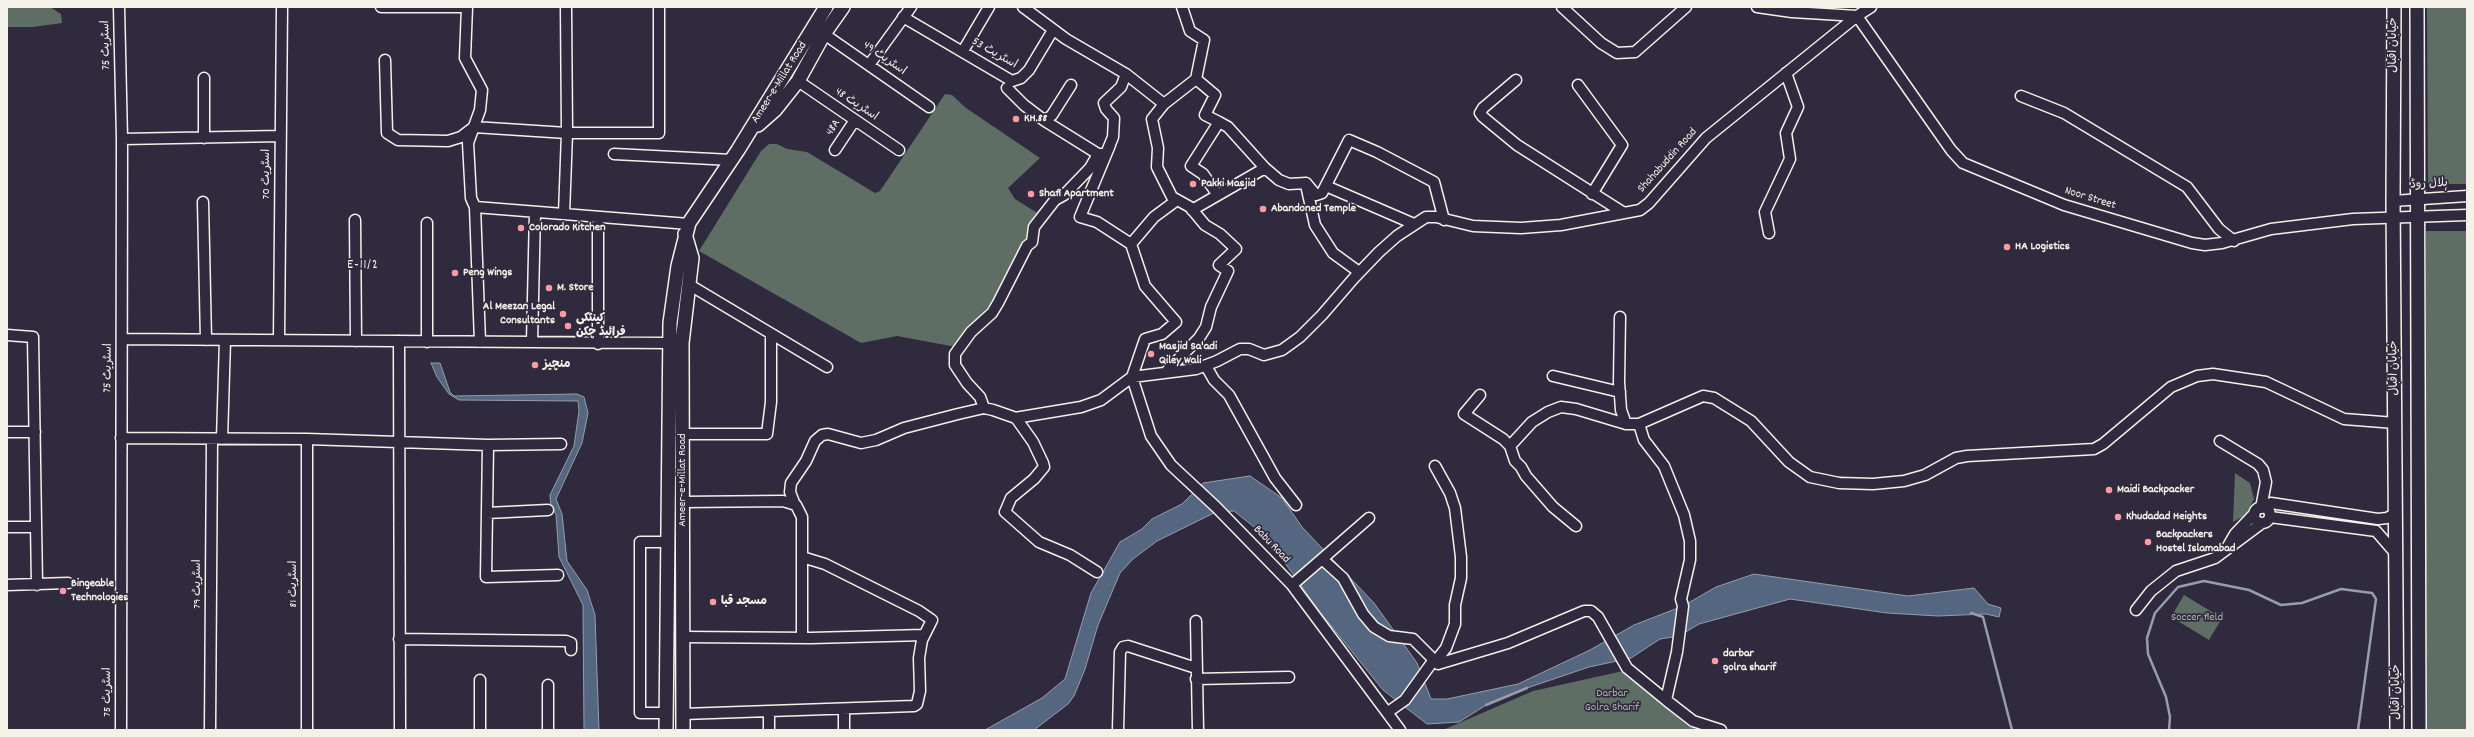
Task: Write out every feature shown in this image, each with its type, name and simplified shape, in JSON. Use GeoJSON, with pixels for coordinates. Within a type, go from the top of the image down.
{"type":"FeatureCollection","features":[{"type":"Feature","properties":{"kind":"main road","name":"Ameer-e-Millat Road"},"geometry":{"type":"LineString","coordinates":[[751,129],[826,7]]}},
{"type":"Feature","properties":{"kind":"main road","name":"Ameer-e-Millat Road"},"geometry":{"type":"LineString","coordinates":[[751,129],[775,110],[798,81],[824,34],[843,7]]}},
{"type":"Feature","properties":{"kind":"main road","name":"خیابان اقبال"},"geometry":{"type":"LineString","coordinates":[[2394,7],[2393,201],[2396,423],[2397,730]]}},
{"type":"Feature","properties":{"kind":"main road","name":"خیابان اقبال"},"geometry":{"type":"LineString","coordinates":[[2417,7],[2419,730]]}},
{"type":"Feature","properties":{"kind":"main road"},"geometry":{"type":"LineString","coordinates":[[2394,93],[2417,93]]}},
{"type":"Feature","properties":{"kind":"main road"},"geometry":{"type":"LineString","coordinates":[[676,343],[673,291],[687,228],[751,129]]}},
{"type":"Feature","properties":{"kind":"main road","name":"Ameer-e-Millat Road"},"geometry":{"type":"LineString","coordinates":[[666,730],[666,542],[676,343],[692,258],[687,228]]}},
{"type":"Feature","properties":{"kind":"main road","name":"Ameer-e-Millat Road"},"geometry":{"type":"LineString","coordinates":[[676,343],[683,434],[683,730]]}},
{"type":"Feature","properties":{"kind":"main road"},"geometry":{"type":"LineString","coordinates":[[2396,423],[2417,423]]}},
{"type":"Feature","properties":{"kind":"main road"},"geometry":{"type":"LineString","coordinates":[[666,542],[682,542]]}},
{"type":"Feature","properties":{"kind":"main road"},"geometry":{"type":"LineString","coordinates":[[2396,598],[2418,597]]}},
{"type":"Feature","properties":{"kind":"street","name":"اسٹریٹ 75"},"geometry":{"type":"LineString","coordinates":[[120,7],[122,139],[121,730]]}},
{"type":"Feature","properties":{"kind":"street","name":"اسٹریٹ 70"},"geometry":{"type":"LineString","coordinates":[[279,340],[282,7]]}},
{"type":"Feature","properties":{"kind":"street"},"geometry":{"type":"LineString","coordinates":[[381,7],[467,7],[465,58],[482,90],[480,110],[468,143],[471,198],[475,207],[480,342]]}},
{"type":"Feature","properties":{"kind":"street"},"geometry":{"type":"LineString","coordinates":[[564,214],[567,133],[566,7]]}},
{"type":"Feature","properties":{"kind":"street"},"geometry":{"type":"LineString","coordinates":[[385,60],[387,133],[398,140],[448,141],[461,137],[474,127],[567,133],[659,133],[659,7]]}},
{"type":"Feature","properties":{"kind":"street"},"geometry":{"type":"LineString","coordinates":[[869,65],[911,7]]}},
{"type":"Feature","properties":{"kind":"street"},"geometry":{"type":"LineString","coordinates":[[963,51],[989,7]]}},
{"type":"Feature","properties":{"kind":"street"},"geometry":{"type":"LineString","coordinates":[[1023,7],[1053,30],[1126,74],[1164,104]]}},
{"type":"Feature","properties":{"kind":"street"},"geometry":{"type":"LineString","coordinates":[[1166,372],[1199,338],[1206,327],[1211,307],[1228,271],[1219,265],[1236,250],[1220,234],[1205,225],[1192,210],[1167,191],[1156,162],[1158,148],[1152,119],[1164,104],[1196,79],[1204,40],[1190,31],[1182,7]]}},
{"type":"Feature","properties":{"kind":"street"},"geometry":{"type":"LineString","coordinates":[[1562,7],[1601,43],[1617,53],[1635,52],[1686,7]]}},
{"type":"Feature","properties":{"kind":"street"},"geometry":{"type":"LineString","coordinates":[[1757,7],[1792,12],[1857,16]]}},
{"type":"Feature","properties":{"kind":"street","name":"Shahabuddin Road"},"geometry":{"type":"LineString","coordinates":[[1132,377],[1206,366],[1240,349],[1249,349],[1264,355],[1282,350],[1300,337],[1322,315],[1359,272],[1388,244],[1414,224],[1426,217],[1480,227],[1521,228],[1561,225],[1640,210],[1649,203],[1706,138],[1857,16],[1871,7]]}},
{"type":"Feature","properties":{"kind":"street","name":"Noor Street"},"geometry":{"type":"LineString","coordinates":[[1857,16],[1951,150],[1963,162],[2064,205],[2192,243],[2205,245],[2234,241],[2271,229],[2354,219],[2394,217]]}},
{"type":"Feature","properties":{"kind":"street","name":"اسٹریٹ 53"},"geometry":{"type":"LineString","coordinates":[[903,17],[1012,81],[1016,81],[1029,70],[1053,30]]}},
{"type":"Feature","properties":{"kind":"street","name":"اسٹریٹ 49"},"geometry":{"type":"LineString","coordinates":[[824,34],[929,107]]}},
{"type":"Feature","properties":{"kind":"street"},"geometry":{"type":"LineString","coordinates":[[1769,233],[1765,212],[1790,159],[1786,133],[1798,107],[1786,73]]}},
{"type":"Feature","properties":{"kind":"street"},"geometry":{"type":"LineString","coordinates":[[802,638],[802,517],[790,492],[791,483],[806,461],[815,441],[822,435],[828,434],[861,443],[904,428],[984,408],[1015,418],[1091,405],[1123,385],[1132,377],[1145,339],[1162,334],[1176,322],[1145,286],[1131,244],[1097,222],[1080,217],[1110,145],[1114,118],[1106,109],[1104,103],[1121,86],[1126,74]]}},
{"type":"Feature","properties":{"kind":"street"},"geometry":{"type":"LineString","coordinates":[[204,78],[204,138]]}},
{"type":"Feature","properties":{"kind":"street"},"geometry":{"type":"LineString","coordinates":[[1196,79],[1214,96],[1205,115],[1228,127],[1265,168],[1283,182],[1289,184],[1306,183]]}},
{"type":"Feature","properties":{"kind":"street"},"geometry":{"type":"LineString","coordinates":[[1516,80],[1483,108],[1480,113],[1483,117],[1517,145],[1624,213]]}},
{"type":"Feature","properties":{"kind":"street","name":"اسٹریٹ 48"},"geometry":{"type":"LineString","coordinates":[[798,81],[899,150]]}},
{"type":"Feature","properties":{"kind":"street"},"geometry":{"type":"LineString","coordinates":[[1045,121],[1052,115],[1071,85]]}},
{"type":"Feature","properties":{"kind":"street"},"geometry":{"type":"LineString","coordinates":[[1578,85],[1622,145],[1592,194]]}},
{"type":"Feature","properties":{"kind":"street"},"geometry":{"type":"LineString","coordinates":[[1007,88],[1024,105],[1045,121],[1098,154],[1106,154],[1110,145]]}},
{"type":"Feature","properties":{"kind":"street"},"geometry":{"type":"LineString","coordinates":[[2021,96],[2064,113],[2187,187],[2219,229],[2234,241]]}},
{"type":"Feature","properties":{"kind":"street","name":"48A"},"geometry":{"type":"LineString","coordinates":[[835,150],[854,120]]}},
{"type":"Feature","properties":{"kind":"street"},"geometry":{"type":"LineString","coordinates":[[1218,195],[1203,174],[1191,166],[1219,122]]}},
{"type":"Feature","properties":{"kind":"street"},"geometry":{"type":"LineString","coordinates":[[122,139],[280,136]]}},
{"type":"Feature","properties":{"kind":"street"},"geometry":{"type":"LineString","coordinates":[[1306,183],[1316,195],[1322,193],[1349,140],[1377,152],[1434,182],[1436,197],[1444,220]]}},
{"type":"Feature","properties":{"kind":"street"},"geometry":{"type":"LineString","coordinates":[[614,154],[732,160]]}},
{"type":"Feature","properties":{"kind":"street"},"geometry":{"type":"LineString","coordinates":[[984,408],[980,397],[967,383],[955,365],[955,354],[971,332],[992,313],[998,304],[1027,246],[1032,242],[1034,226],[1055,200],[1064,195],[1090,168],[1098,154]]}},
{"type":"Feature","properties":{"kind":"street"},"geometry":{"type":"LineString","coordinates":[[1192,210],[1265,168]]}},
{"type":"Feature","properties":{"kind":"street"},"geometry":{"type":"LineString","coordinates":[[1306,183],[1315,225],[1333,253],[1359,272]]}},
{"type":"Feature","properties":{"kind":"street"},"geometry":{"type":"LineString","coordinates":[[1326,186],[1414,224]]}},
{"type":"Feature","properties":{"kind":"street","name":"ہلال روڈ"},"geometry":{"type":"LineString","coordinates":[[2393,201],[2418,198],[2467,196]]}},
{"type":"Feature","properties":{"kind":"street"},"geometry":{"type":"LineString","coordinates":[[1131,244],[1154,217],[1177,200]]}},
{"type":"Feature","properties":{"kind":"street"},"geometry":{"type":"LineString","coordinates":[[203,202],[206,340]]}},
{"type":"Feature","properties":{"kind":"street"},"geometry":{"type":"LineString","coordinates":[[475,207],[564,214],[687,228]]}},
{"type":"Feature","properties":{"kind":"street"},"geometry":{"type":"LineString","coordinates":[[532,342],[535,212]]}},
{"type":"Feature","properties":{"kind":"street"},"geometry":{"type":"LineString","coordinates":[[2394,217],[2417,215],[2467,216]]}},
{"type":"Feature","properties":{"kind":"street"},"geometry":{"type":"LineString","coordinates":[[598,218],[598,344]]}},
{"type":"Feature","properties":{"kind":"street"},"geometry":{"type":"LineString","coordinates":[[355,220],[356,341]]}},
{"type":"Feature","properties":{"kind":"street"},"geometry":{"type":"LineString","coordinates":[[427,223],[427,342]]}},
{"type":"Feature","properties":{"kind":"street"},"geometry":{"type":"LineString","coordinates":[[688,284],[827,368]]}},
{"type":"Feature","properties":{"kind":"street"},"geometry":{"type":"LineString","coordinates":[[1620,317],[1620,392],[1622,416],[1626,424]]}},
{"type":"Feature","properties":{"kind":"street"},"geometry":{"type":"LineString","coordinates":[[683,434],[766,434],[771,402],[771,334]]}},
{"type":"Feature","properties":{"kind":"street"},"geometry":{"type":"LineString","coordinates":[[7,336],[33,336],[37,585]]}},
{"type":"Feature","properties":{"kind":"street"},"geometry":{"type":"LineString","coordinates":[[122,339],[532,342],[598,344],[676,343]]}},
{"type":"Feature","properties":{"kind":"street","name":"اسٹریٹ 79"},"geometry":{"type":"LineString","coordinates":[[210,730],[217,439],[225,340]]}},
{"type":"Feature","properties":{"kind":"street"},"geometry":{"type":"LineString","coordinates":[[399,341],[400,730]]}},
{"type":"Feature","properties":{"kind":"street"},"geometry":{"type":"LineString","coordinates":[[1206,366],[1214,380],[1229,395],[1275,478],[1296,505]]}},
{"type":"Feature","properties":{"kind":"street"},"geometry":{"type":"LineString","coordinates":[[1510,446],[1532,422],[1548,412],[1561,408],[1576,409],[1626,424],[1639,424],[1703,396],[1714,398],[1751,421],[1789,462],[1810,477],[1839,483],[1873,484],[1911,479],[1925,475],[1956,458],[1967,456],[2094,449],[2103,444],[2171,387],[2184,379],[2202,375],[2233,376],[2266,382],[2344,419],[2396,423]]}},
{"type":"Feature","properties":{"kind":"street"},"geometry":{"type":"LineString","coordinates":[[1553,376],[1620,392]]}},
{"type":"Feature","properties":{"kind":"street","name":"Babu Road"},"geometry":{"type":"LineString","coordinates":[[1132,377],[1151,436],[1171,465],[1216,507],[1292,585],[1400,730]]}},
{"type":"Feature","properties":{"kind":"street"},"geometry":{"type":"LineString","coordinates":[[1480,395],[1464,414],[1506,442],[1510,446],[1515,461],[1521,467],[1526,476],[1553,507],[1576,526]]}},
{"type":"Feature","properties":{"kind":"street"},"geometry":{"type":"LineString","coordinates":[[1015,418],[1033,442],[1044,467],[1034,479],[1011,498],[1005,512],[1039,542],[1070,555],[1097,572]]}},
{"type":"Feature","properties":{"kind":"street"},"geometry":{"type":"LineString","coordinates":[[1639,424],[1648,446],[1662,462],[1687,524],[1690,560],[1681,599],[1683,606],[1679,636],[1666,700]]}},
{"type":"Feature","properties":{"kind":"street"},"geometry":{"type":"LineString","coordinates":[[7,432],[35,432]]}},
{"type":"Feature","properties":{"kind":"street"},"geometry":{"type":"LineString","coordinates":[[121,438],[306,439],[488,445],[561,444]]}},
{"type":"Feature","properties":{"kind":"street","name":"اسٹریٹ 81"},"geometry":{"type":"LineString","coordinates":[[306,439],[306,730]]}},
{"type":"Feature","properties":{"kind":"street"},"geometry":{"type":"LineString","coordinates":[[2220,440],[2258,464],[2263,470],[2266,482],[2263,514]]}},
{"type":"Feature","properties":{"kind":"street"},"geometry":{"type":"LineString","coordinates":[[488,445],[486,577],[558,575]]}},
{"type":"Feature","properties":{"kind":"street"},"geometry":{"type":"LineString","coordinates":[[1388,712],[1406,700],[1446,648],[1455,624],[1455,605],[1461,578],[1461,557],[1455,508],[1450,493],[1435,466]]}},
{"type":"Feature","properties":{"kind":"street"},"geometry":{"type":"LineString","coordinates":[[683,502],[783,501],[795,505]]}},
{"type":"Feature","properties":{"kind":"street"},"geometry":{"type":"LineString","coordinates":[[2136,610],[2151,590],[2176,571],[2211,559],[2228,546],[2235,534],[2263,514],[2271,504],[2378,519],[2387,518],[2396,513]]}},
{"type":"Feature","properties":{"kind":"street"},"geometry":{"type":"LineString","coordinates":[[487,513],[548,510]]}},
{"type":"Feature","properties":{"kind":"street"},"geometry":{"type":"LineString","coordinates":[[2263,514],[2376,531],[2396,554]]}},
{"type":"Feature","properties":{"kind":"street"},"geometry":{"type":"LineString","coordinates":[[1292,585],[1369,518]]}},
{"type":"Feature","properties":{"kind":"street"},"geometry":{"type":"LineString","coordinates":[[7,527],[36,527]]}},
{"type":"Feature","properties":{"kind":"street"},"geometry":{"type":"LineString","coordinates":[[665,713],[640,713],[640,542],[666,542]]}},
{"type":"Feature","properties":{"kind":"street"},"geometry":{"type":"LineString","coordinates":[[683,714],[844,709],[914,706],[917,704],[920,692],[919,658],[924,635],[932,620],[919,611],[825,564],[802,557]]}},
{"type":"Feature","properties":{"kind":"street"},"geometry":{"type":"LineString","coordinates":[[1319,561],[1343,578],[1364,614],[1374,627],[1389,636],[1413,638],[1434,662],[1445,663],[1508,643],[1588,610],[1598,617],[1627,668],[1693,721],[1721,730]]}},
{"type":"Feature","properties":{"kind":"street"},"geometry":{"type":"LineString","coordinates":[[7,584],[37,585],[68,583]]}},
{"type":"Feature","properties":{"kind":"street"},"geometry":{"type":"LineString","coordinates":[[1196,621],[1198,730]]}},
{"type":"Feature","properties":{"kind":"street"},"geometry":{"type":"LineString","coordinates":[[683,637],[802,638],[924,635]]}},
{"type":"Feature","properties":{"kind":"street"},"geometry":{"type":"LineString","coordinates":[[399,639],[566,641],[571,643],[571,650]]}},
{"type":"Feature","properties":{"kind":"street"},"geometry":{"type":"LineString","coordinates":[[1118,730],[1120,652],[1123,647],[1128,646],[1196,668]]}},
{"type":"Feature","properties":{"kind":"street"},"geometry":{"type":"LineString","coordinates":[[1196,679],[1289,677]]}},
{"type":"Feature","properties":{"kind":"street"},"geometry":{"type":"LineString","coordinates":[[480,680],[480,730]]}},
{"type":"Feature","properties":{"kind":"street"},"geometry":{"type":"LineString","coordinates":[[548,685],[548,730]]}},
{"type":"Feature","properties":{"kind":"street"},"geometry":{"type":"LineString","coordinates":[[844,709],[844,730]]}},
{"type":"Feature","properties":{"kind":"street"},"geometry":{"type":"LineString","coordinates":[[769,712],[769,730]]}},
{"type":"Feature","properties":{"kind":"green space"},"geometry":{"type":"Polygon","coordinates":[[[7,7],[50,7],[61,14],[62,23],[33,27],[7,27],[7,7]]]}},
{"type":"Feature","properties":{"kind":"green space"},"geometry":{"type":"Polygon","coordinates":[[[2427,7],[2467,7],[2467,184],[2428,184],[2427,7]]]}},
{"type":"Feature","properties":{"kind":"green space"},"geometry":{"type":"Polygon","coordinates":[[[945,94],[952,95],[966,108],[1040,158],[1008,188],[1015,199],[1039,214],[999,293],[956,347],[897,336],[861,343],[699,251],[761,151],[769,144],[777,144],[787,149],[807,152],[875,193],[880,191],[945,94]]]}},
{"type":"Feature","properties":{"kind":"green space"},"geometry":{"type":"Polygon","coordinates":[[[2426,231],[2467,231],[2467,730],[2424,730],[2426,231]]]}},
{"type":"Feature","properties":{"kind":"green space"},"geometry":{"type":"Polygon","coordinates":[[[2235,473],[2250,483],[2254,499],[2246,515],[2233,522],[2235,473]]]}},
{"type":"Feature","properties":{"kind":"green space","name":"Soccer field"},"geometry":{"type":"Polygon","coordinates":[[[2184,595],[2222,618],[2209,640],[2171,617],[2184,595]]]}},
{"type":"Feature","properties":{"kind":"green space","name":"Darbar Golra Sharif"},"geometry":{"type":"Polygon","coordinates":[[[1623,671],[1688,726],[1699,730],[1443,730],[1533,691],[1623,671]]]}},
{"type":"Feature","properties":{"kind":"water"},"geometry":{"type":"Polygon","coordinates":[[[431,363],[440,363],[450,392],[454,396],[577,394],[584,397],[588,413],[582,443],[556,499],[562,514],[567,561],[587,590],[595,615],[599,730],[584,730],[583,605],[559,557],[556,514],[551,508],[550,495],[574,446],[579,411],[578,401],[459,400],[449,394],[437,377],[431,363]]]}},
{"type":"Feature","properties":{"kind":"water"},"geometry":{"type":"Polygon","coordinates":[[[1250,476],[1282,498],[1302,527],[1374,603],[1417,663],[1431,699],[1447,699],[1518,684],[1590,650],[1634,625],[1683,606],[1716,587],[1754,574],[1908,596],[1974,588],[1988,604],[2001,608],[1999,617],[1986,614],[1938,616],[1887,613],[1790,599],[1699,624],[1679,636],[1660,639],[1631,658],[1589,667],[1527,688],[1488,704],[1459,722],[1427,724],[1383,690],[1320,612],[1275,549],[1254,527],[1234,511],[1216,512],[1157,541],[1133,559],[1120,573],[1098,625],[1085,669],[1074,696],[1068,704],[1034,730],[985,730],[1042,698],[1065,679],[1091,593],[1120,542],[1142,529],[1152,519],[1182,504],[1203,483],[1250,476]]]}},
{"type":"Feature","properties":{"kind":"waterway"},"geometry":{"type":"LineString","coordinates":[[2169,730],[2170,717],[2166,697],[2148,654],[2147,638],[2155,613],[2178,587],[2204,581],[2249,590],[2281,605],[2302,603],[2341,589],[2372,593],[2376,599],[2358,730]]}},
{"type":"Feature","properties":{"kind":"waterway"},"geometry":{"type":"LineString","coordinates":[[1971,613],[1983,617],[2012,730]]}},
{"type":"Feature","properties":{"kind":"waterway"},"geometry":{"type":"LineString","coordinates":[[1486,705],[1527,688]]}},
{"type":"Feature","properties":{"kind":"place","name":"KH.88"},"geometry":{"type":"Point","coordinates":[1016,119]}},
{"type":"Feature","properties":{"kind":"place","name":"Pakki Masjid"},"geometry":{"type":"Point","coordinates":[1193,184]}},
{"type":"Feature","properties":{"kind":"place","name":"Shafi Apartment"},"geometry":{"type":"Point","coordinates":[1031,194]}},
{"type":"Feature","properties":{"kind":"place","name":"Abandoned Temple"},"geometry":{"type":"Point","coordinates":[1263,209]}},
{"type":"Feature","properties":{"kind":"place","name":"Colorado Kitchen"},"geometry":{"type":"Point","coordinates":[521,228]}},
{"type":"Feature","properties":{"kind":"place","name":"HA Logistics"},"geometry":{"type":"Point","coordinates":[2007,247]}},
{"type":"Feature","properties":{"kind":"place","name":"Peng Wings"},"geometry":{"type":"Point","coordinates":[455,273]}},
{"type":"Feature","properties":{"kind":"place","name":"M. Store"},"geometry":{"type":"Point","coordinates":[549,288]}},
{"type":"Feature","properties":{"kind":"place","name":"Al Meezan Legal Consultants"},"geometry":{"type":"Point","coordinates":[563,314]}},
{"type":"Feature","properties":{"kind":"place","name":"کینٹکی فرائیڈ چکن"},"geometry":{"type":"Point","coordinates":[568,326]}},
{"type":"Feature","properties":{"kind":"place","name":"Masjid Sa'adi Qiley Wali"},"geometry":{"type":"Point","coordinates":[1151,354]}},
{"type":"Feature","properties":{"kind":"place","name":"منچیز"},"geometry":{"type":"Point","coordinates":[535,365]}},
{"type":"Feature","properties":{"kind":"place","name":"Maidi Backpacker"},"geometry":{"type":"Point","coordinates":[2109,490]}},
{"type":"Feature","properties":{"kind":"place","name":"Khudadad Heights"},"geometry":{"type":"Point","coordinates":[2118,517]}},
{"type":"Feature","properties":{"kind":"place","name":"Backpackers Hostel Islamabad"},"geometry":{"type":"Point","coordinates":[2148,542]}},
{"type":"Feature","properties":{"kind":"place","name":"Bingeable Technologies"},"geometry":{"type":"Point","coordinates":[63,591]}},
{"type":"Feature","properties":{"kind":"place","name":"مسجد قبا"},"geometry":{"type":"Point","coordinates":[713,602]}},
{"type":"Feature","properties":{"kind":"place","name":"darbar golra sharif"},"geometry":{"type":"Point","coordinates":[1715,661]}},
{"type":"Feature","properties":{"kind":"district","name":"E-11/2"},"geometry":{"type":"Point","coordinates":[363,266]}}]}
